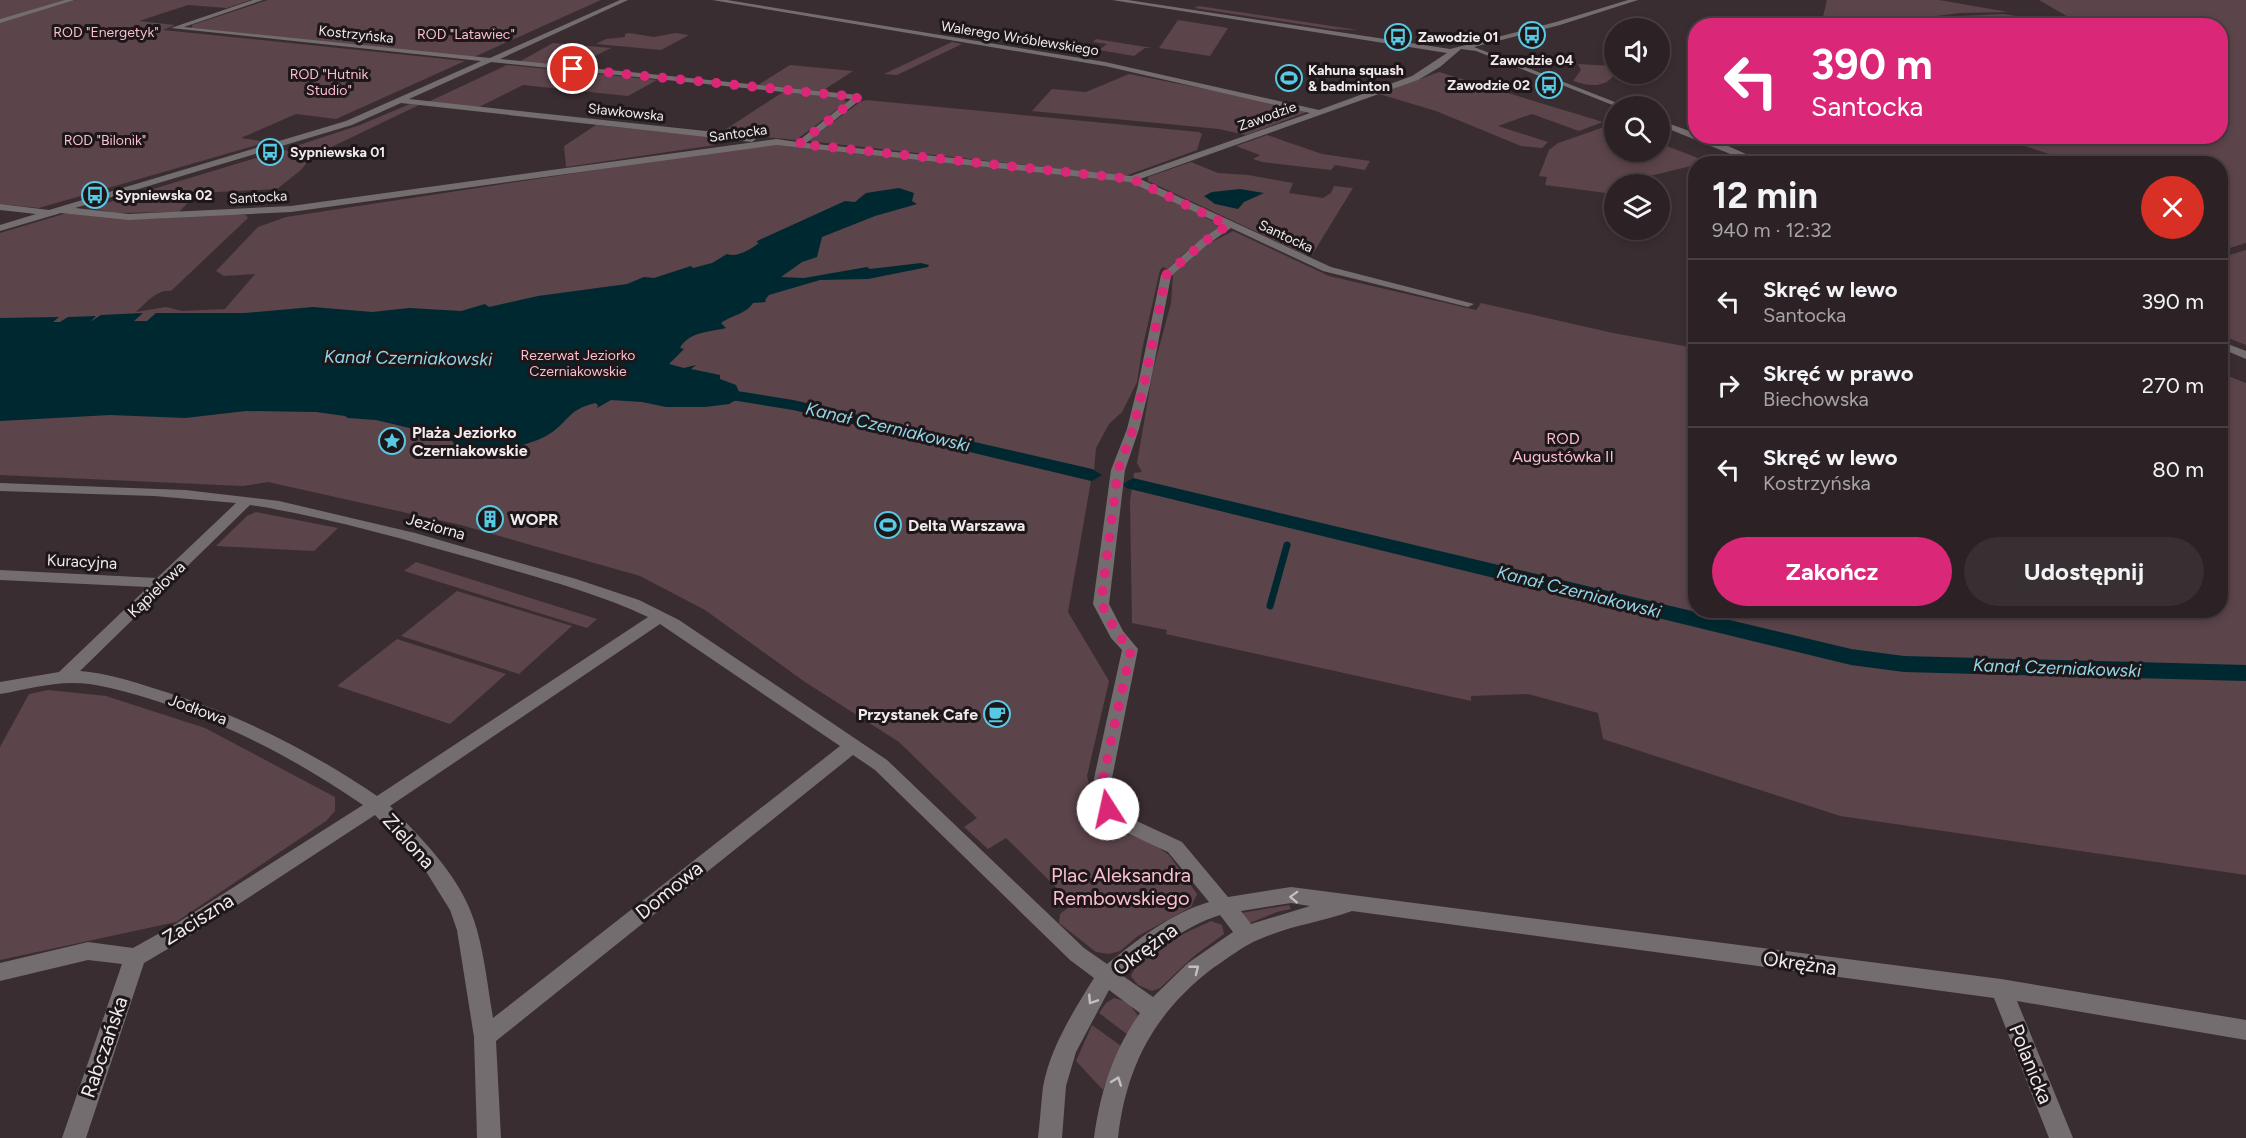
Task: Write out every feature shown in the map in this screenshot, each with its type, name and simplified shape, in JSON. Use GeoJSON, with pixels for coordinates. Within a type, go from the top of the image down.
{"type":"FeatureCollection","features":[{"type":"Feature","properties":{"kind":"street"},"geometry":{"type":"LineString","coordinates":[[0,21],[72,0]]}},
{"type":"Feature","properties":{"kind":"street","name":"Kostrzyńska"},"geometry":{"type":"LineString","coordinates":[[260,0],[174,28],[858,97],[799,144]]}},
{"type":"Feature","properties":{"kind":"street"},"geometry":{"type":"LineString","coordinates":[[0,228],[320,134],[402,101],[625,0]]}},
{"type":"Feature","properties":{"kind":"street","name":"Walerego Wróblewskiego"},"geometry":{"type":"LineString","coordinates":[[715,0],[1105,64],[1318,112]]}},
{"type":"Feature","properties":{"kind":"street"},"geometry":{"type":"LineString","coordinates":[[1115,0],[1421,44],[1452,50],[1460,55],[1480,52],[1492,41]]}},
{"type":"Feature","properties":{"kind":"street"},"geometry":{"type":"LineString","coordinates":[[1452,50],[1492,41],[1635,0]]}},
{"type":"Feature","properties":{"kind":"street"},"geometry":{"type":"LineString","coordinates":[[1466,47],[1604,99]]}},
{"type":"Feature","properties":{"kind":"street","name":"Zawodzie"},"geometry":{"type":"LineString","coordinates":[[1132,179],[1415,78],[1443,60],[1452,50]]}},
{"type":"Feature","properties":{"kind":"street","name":"Zawodzie"},"geometry":{"type":"LineString","coordinates":[[1443,60],[1460,55]]}},
{"type":"Feature","properties":{"kind":"street","name":"Sławkowska"},"geometry":{"type":"LineString","coordinates":[[402,101],[776,142]]}},
{"type":"Feature","properties":{"kind":"street"},"geometry":{"type":"LineString","coordinates":[[1670,126],[1688,133]]}},
{"type":"Feature","properties":{"kind":"street"},"geometry":{"type":"LineString","coordinates":[[724,149],[730,137]]}},
{"type":"Feature","properties":{"kind":"street","name":"Santocka"},"geometry":{"type":"LineString","coordinates":[[62,210],[144,216],[291,208],[776,142],[1132,179],[1312,263],[1347,276],[1468,304]]}},
{"type":"Feature","properties":{"kind":"street"},"geometry":{"type":"LineString","coordinates":[[1715,144],[1745,156]]}},
{"type":"Feature","properties":{"kind":"street"},"geometry":{"type":"LineString","coordinates":[[0,207],[51,213]]}},
{"type":"Feature","properties":{"kind":"street"},"geometry":{"type":"LineString","coordinates":[[1228,225],[1204,242],[1166,275],[1144,385],[1133,429],[1118,470],[1100,590],[1101,603],[1106,616],[1117,634],[1131,649],[1102,783],[1108,809],[1121,822],[1175,847],[1248,935]]}},
{"type":"Feature","properties":{"kind":"street"},"geometry":{"type":"LineString","coordinates":[[2228,347],[2246,355]]}},
{"type":"Feature","properties":{"kind":"street","name":"Jeziorna"},"geometry":{"type":"LineString","coordinates":[[0,488],[247,500],[348,520],[598,591],[660,615],[853,745]]}},
{"type":"Feature","properties":{"kind":"street","name":"Kąpielowa"},"geometry":{"type":"LineString","coordinates":[[64,677],[247,500]]}},
{"type":"Feature","properties":{"kind":"street","name":"Kuracyjna"},"geometry":{"type":"LineString","coordinates":[[0,575],[161,583]]}},
{"type":"Feature","properties":{"kind":"street","name":"Zielona"},"geometry":{"type":"LineString","coordinates":[[489,1138],[485,1036],[467,930],[459,907],[429,859],[377,805],[660,615]]}},
{"type":"Feature","properties":{"kind":"street","name":"Jodłowa"},"geometry":{"type":"LineString","coordinates":[[0,688],[64,677],[116,683],[184,702],[227,718],[302,756],[377,805]]}},
{"type":"Feature","properties":{"kind":"street"},"geometry":{"type":"LineString","coordinates":[[853,745],[898,779],[1077,954],[1154,1011]]}},
{"type":"Feature","properties":{"kind":"street","name":"Domowa"},"geometry":{"type":"LineString","coordinates":[[485,1036],[853,745]]}},
{"type":"Feature","properties":{"kind":"street","name":"Zaciszna"},"geometry":{"type":"LineString","coordinates":[[135,957],[181,931],[377,805]]}},
{"type":"Feature","properties":{"kind":"street","name":"Okrężna"},"geometry":{"type":"LineString","coordinates":[[1050,1138],[1055,1086],[1065,1051],[1082,1016],[1106,977],[1167,931],[1191,916],[1222,906],[1291,895],[2001,990],[2246,1030]]}},
{"type":"Feature","properties":{"kind":"street","name":"Okrężna"},"geometry":{"type":"LineString","coordinates":[[1106,1138],[1108,1107],[1125,1058],[1154,1011],[1177,984],[1202,964],[1248,935],[1352,903]]}},
{"type":"Feature","properties":{"kind":"street"},"geometry":{"type":"LineString","coordinates":[[0,972],[88,951],[135,957]]}},
{"type":"Feature","properties":{"kind":"street","name":"Rabczańska"},"geometry":{"type":"LineString","coordinates":[[74,1138],[135,957]]}},
{"type":"Feature","properties":{"kind":"street","name":"Polanicka"},"geometry":{"type":"LineString","coordinates":[[2001,990],[2061,1138]]}},
{"type":"Feature","properties":{"kind":"green space"},"geometry":{"type":"Polygon","coordinates":[[[0,0],[69,0],[0,19],[0,0]]]}},
{"type":"Feature","properties":{"kind":"green space"},"geometry":{"type":"Polygon","coordinates":[[[76,0],[251,0],[227,8],[188,5],[139,21],[175,25],[163,30],[465,61],[336,119],[296,114],[241,138],[267,142],[39,208],[0,204],[0,22],[76,0]]]}},
{"type":"Feature","properties":{"kind":"green space","name":"ROD \"Latawiec\""},"geometry":{"type":"Polygon","coordinates":[[[268,0],[601,0],[474,57],[192,28],[192,25],[268,0]]]}},
{"type":"Feature","properties":{"kind":"green space"},"geometry":{"type":"Polygon","coordinates":[[[1827,0],[1939,0],[2008,12],[1960,13],[1921,18],[1823,18],[1827,0]]]}},
{"type":"Feature","properties":{"kind":"green space"},"geometry":{"type":"Polygon","coordinates":[[[2039,0],[2246,0],[2246,243],[2228,249],[2228,156],[2056,156],[2018,144],[2228,144],[2228,18],[2070,18],[2039,0]]]}},
{"type":"Feature","properties":{"kind":"green space"},"geometry":{"type":"Polygon","coordinates":[[[1199,6],[1358,30],[1332,29],[1194,8],[1199,6]]]}},
{"type":"Feature","properties":{"kind":"green space"},"geometry":{"type":"Polygon","coordinates":[[[2003,14],[2030,18],[1945,18],[2003,14]]]}},
{"type":"Feature","properties":{"kind":"green space"},"geometry":{"type":"Polygon","coordinates":[[[1178,20],[1228,28],[1210,56],[1159,48],[1178,20]]]}},
{"type":"Feature","properties":{"kind":"green space"},"geometry":{"type":"Polygon","coordinates":[[[675,33],[689,35],[661,50],[596,44],[606,39],[625,37],[625,34],[654,37],[675,33]]]}},
{"type":"Feature","properties":{"kind":"green space"},"geometry":{"type":"Polygon","coordinates":[[[1096,39],[1152,48],[1145,48],[1134,56],[1099,50],[1107,44],[1093,42],[1096,39]]]}},
{"type":"Feature","properties":{"kind":"green space"},"geometry":{"type":"Polygon","coordinates":[[[952,42],[962,44],[897,75],[884,74],[952,42]]]}},
{"type":"Feature","properties":{"kind":"green space"},"geometry":{"type":"Polygon","coordinates":[[[553,43],[611,48],[573,67],[519,62],[553,43]]]}},
{"type":"Feature","properties":{"kind":"green space"},"geometry":{"type":"Polygon","coordinates":[[[1578,64],[1604,65],[1604,83],[1590,85],[1573,81],[1581,70],[1578,64]]]}},
{"type":"Feature","properties":{"kind":"green space"},"geometry":{"type":"Polygon","coordinates":[[[507,65],[657,80],[628,96],[523,85],[479,107],[428,102],[507,65]]]}},
{"type":"Feature","properties":{"kind":"green space"},"geometry":{"type":"Polygon","coordinates":[[[790,65],[853,71],[822,91],[758,85],[790,65]]]}},
{"type":"Feature","properties":{"kind":"green space"},"geometry":{"type":"Polygon","coordinates":[[[1439,72],[1603,122],[1579,131],[1532,114],[1498,126],[1548,142],[1542,148],[1521,146],[1436,111],[1379,94],[1439,72]]]}},
{"type":"Feature","properties":{"kind":"green space"},"geometry":{"type":"Polygon","coordinates":[[[1129,74],[1261,100],[1307,112],[1246,135],[1219,129],[1032,111],[1052,89],[1086,92],[1129,74]]]}},
{"type":"Feature","properties":{"kind":"green space"},"geometry":{"type":"Polygon","coordinates":[[[783,92],[838,97],[847,102],[796,140],[720,133],[783,92]]]}},
{"type":"Feature","properties":{"kind":"green space"},"geometry":{"type":"Polygon","coordinates":[[[866,100],[1202,134],[1197,150],[1125,176],[808,141],[860,102],[866,100]]]}},
{"type":"Feature","properties":{"kind":"green space"},"geometry":{"type":"Polygon","coordinates":[[[410,104],[419,105],[319,153],[287,149],[360,125],[410,104]]]}},
{"type":"Feature","properties":{"kind":"green space"},"geometry":{"type":"Polygon","coordinates":[[[596,125],[713,137],[715,145],[566,167],[564,146],[596,125]]]}},
{"type":"Feature","properties":{"kind":"green space"},"geometry":{"type":"Polygon","coordinates":[[[1604,127],[1604,162],[1670,162],[1670,147],[1693,156],[1688,156],[1688,167],[1658,174],[1604,174],[1604,193],[1545,185],[1547,177],[1539,176],[1549,150],[1558,143],[1604,127]]]}},
{"type":"Feature","properties":{"kind":"green space"},"geometry":{"type":"Polygon","coordinates":[[[1267,135],[1322,154],[1370,161],[1365,170],[1335,165],[1331,170],[1262,162],[1253,159],[1260,155],[1236,146],[1267,135]]]}},
{"type":"Feature","properties":{"kind":"green space","name":"Rezerwat Jeziorko Czerniakowskie"},"geometry":{"type":"Polygon","coordinates":[[[767,144],[1133,180],[1220,225],[1220,229],[1195,244],[1167,269],[1163,267],[1160,270],[1137,382],[1122,412],[1109,424],[1096,448],[1094,470],[796,401],[789,408],[1091,481],[1068,612],[1109,681],[1087,776],[1094,802],[1105,821],[1115,830],[1152,843],[1169,855],[1197,894],[1191,907],[1138,936],[1120,951],[1109,954],[1096,952],[1059,923],[1060,914],[1073,904],[1006,838],[988,849],[964,827],[977,818],[899,742],[805,682],[705,610],[640,576],[461,525],[268,482],[243,486],[0,475],[0,233],[67,213],[154,219],[228,213],[246,215],[248,218],[171,291],[156,294],[136,312],[166,307],[182,311],[225,309],[255,274],[224,276],[216,271],[258,227],[286,217],[767,144]]]}},
{"type":"Feature","properties":{"kind":"green space"},"geometry":{"type":"Polygon","coordinates":[[[283,150],[312,156],[301,170],[277,189],[197,193],[179,212],[115,213],[90,208],[283,150]]]}},
{"type":"Feature","properties":{"kind":"green space"},"geometry":{"type":"Polygon","coordinates":[[[1191,162],[1218,173],[1248,175],[1293,183],[1289,193],[1323,198],[1331,193],[1334,186],[1353,188],[1312,255],[1306,255],[1148,181],[1148,177],[1191,162]]]}},
{"type":"Feature","properties":{"kind":"green space","name":"ROD Augustówka II"},"geometry":{"type":"Polygon","coordinates":[[[1233,231],[1329,276],[1476,310],[1481,303],[1613,333],[1688,347],[1688,618],[2228,618],[2228,376],[2246,383],[2246,875],[1840,816],[1603,739],[1598,713],[1528,694],[1471,696],[1471,701],[1166,634],[1167,630],[1132,623],[1130,501],[1134,473],[1142,472],[1137,463],[1153,370],[1171,303],[1173,274],[1206,245],[1233,231]]]}},
{"type":"Feature","properties":{"kind":"green space"},"geometry":{"type":"Polygon","coordinates":[[[2246,250],[2246,345],[2228,338],[2228,256],[2246,250]]]}},
{"type":"Feature","properties":{"kind":"green space"},"geometry":{"type":"Polygon","coordinates":[[[256,512],[338,528],[314,551],[216,546],[247,516],[256,512]]]}},
{"type":"Feature","properties":{"kind":"green space"},"geometry":{"type":"Polygon","coordinates":[[[416,562],[597,619],[587,628],[404,571],[416,562]]]}},
{"type":"Feature","properties":{"kind":"green space"},"geometry":{"type":"Polygon","coordinates":[[[457,591],[572,626],[519,674],[401,636],[457,591]]]}},
{"type":"Feature","properties":{"kind":"green space"},"geometry":{"type":"Polygon","coordinates":[[[397,639],[506,674],[450,724],[337,686],[397,639]]]}},
{"type":"Feature","properties":{"kind":"green space"},"geometry":{"type":"Polygon","coordinates":[[[48,690],[106,696],[205,728],[335,797],[335,811],[326,821],[176,922],[0,960],[0,747],[29,694],[48,690]]]}},
{"type":"Feature","properties":{"kind":"green space"},"geometry":{"type":"Polygon","coordinates":[[[1289,905],[1291,909],[1250,923],[1241,913],[1289,905]]]}},
{"type":"Feature","properties":{"kind":"green space"},"geometry":{"type":"Polygon","coordinates":[[[1211,921],[1222,925],[1224,934],[1194,956],[1160,988],[1152,991],[1138,985],[1131,976],[1136,967],[1154,951],[1211,921]]]}},
{"type":"Feature","properties":{"kind":"green space"},"geometry":{"type":"Polygon","coordinates":[[[1114,998],[1128,1002],[1138,1016],[1128,1035],[1099,1013],[1106,1003],[1114,998]]]}},
{"type":"Feature","properties":{"kind":"green space"},"geometry":{"type":"Polygon","coordinates":[[[1092,1025],[1121,1046],[1103,1090],[1076,1061],[1092,1025]]]}},
{"type":"Feature","properties":{"kind":"water"},"geometry":{"type":"Polygon","coordinates":[[[899,188],[914,193],[912,201],[917,204],[875,216],[822,237],[817,257],[802,262],[781,277],[804,278],[867,267],[870,269],[921,263],[929,265],[928,267],[868,279],[820,280],[769,295],[766,302],[753,303],[747,310],[721,323],[726,328],[698,334],[683,343],[680,348],[684,349],[669,364],[684,368],[696,365],[691,369],[720,375],[720,379],[736,385],[741,397],[729,404],[705,407],[666,407],[642,402],[611,400],[597,408],[598,405],[595,403],[578,409],[553,431],[537,440],[504,449],[480,451],[460,450],[450,439],[443,436],[376,420],[316,412],[246,411],[185,418],[110,415],[0,421],[0,318],[59,317],[53,322],[60,322],[68,317],[96,316],[90,322],[101,315],[143,313],[134,321],[147,321],[156,313],[245,313],[313,307],[372,312],[409,308],[461,311],[485,304],[489,307],[538,296],[627,284],[644,277],[654,278],[691,266],[693,268],[712,263],[727,254],[735,255],[744,252],[759,243],[756,242],[759,240],[845,201],[855,202],[866,193],[899,188]]]}},
{"type":"Feature","properties":{"kind":"water"},"geometry":{"type":"Polygon","coordinates":[[[1240,189],[1264,193],[1244,202],[1238,209],[1215,204],[1204,196],[1212,192],[1240,189]]]}},
{"type":"Feature","properties":{"kind":"waterway","name":"Kanał Czerniakowski"},"geometry":{"type":"LineString","coordinates":[[712,392],[793,405],[1092,475]]}},
{"type":"Feature","properties":{"kind":"waterway","name":"Kanał Czerniakowski"},"geometry":{"type":"LineString","coordinates":[[1133,484],[1688,618]]}},
{"type":"Feature","properties":{"kind":"waterway"},"geometry":{"type":"LineString","coordinates":[[1270,606],[1287,545]]}},
{"type":"Feature","properties":{"kind":"waterway","name":"Kanał Czerniakowski"},"geometry":{"type":"LineString","coordinates":[[1689,618],[1851,657],[1904,664],[2246,673]]}},
{"type":"Feature","properties":{"kind":"place","name":"Zawodzie 04"},"geometry":{"type":"Point","coordinates":[1532,35]}},
{"type":"Feature","properties":{"kind":"place","name":"Zawodzie 01"},"geometry":{"type":"Point","coordinates":[1398,37]}},
{"type":"Feature","properties":{"kind":"place","name":"Kahuna squash & badminton"},"geometry":{"type":"Point","coordinates":[1289,78]}},
{"type":"Feature","properties":{"kind":"place","name":"Zawodzie 02"},"geometry":{"type":"Point","coordinates":[1549,85]}},
{"type":"Feature","properties":{"kind":"place","name":"Sypniewska 01"},"geometry":{"type":"Point","coordinates":[270,152]}},
{"type":"Feature","properties":{"kind":"place","name":"Sypniewska 02"},"geometry":{"type":"Point","coordinates":[95,195]}},
{"type":"Feature","properties":{"kind":"place","name":"Plaża Jeziorko Czerniakowskie"},"geometry":{"type":"Point","coordinates":[392,441]}},
{"type":"Feature","properties":{"kind":"place","name":"WOPR"},"geometry":{"type":"Point","coordinates":[490,519]}},
{"type":"Feature","properties":{"kind":"place","name":"Delta Warszawa"},"geometry":{"type":"Point","coordinates":[888,525]}},
{"type":"Feature","properties":{"kind":"place","name":"Przystanek Cafe"},"geometry":{"type":"Point","coordinates":[997,714]}},
{"type":"Feature","properties":{"kind":"route"},"geometry":{"type":"LineString","coordinates":[[573,69],[858,97],[799,144],[1132,179],[1220,219],[1228,225],[1169,270],[1166,275],[1144,385],[1133,429],[1118,470],[1100,590],[1101,603],[1106,616],[1117,634],[1131,649],[1102,783],[1108,809]]}},
{"type":"Feature","properties":{"kind":"park label","name":"ROD \"Energetyk\""},"geometry":{"type":"Point","coordinates":[106,32]}},
{"type":"Feature","properties":{"kind":"park label","name":"ROD \"Hutnik Studio\""},"geometry":{"type":"Point","coordinates":[329,82]}},
{"type":"Feature","properties":{"kind":"park label","name":"ROD \"Bilonik\""},"geometry":{"type":"Point","coordinates":[105,140]}},
{"type":"Feature","properties":{"kind":"park label","name":"Plac Aleksandra Rembowskiego"},"geometry":{"type":"Point","coordinates":[1121,886]}}]}
